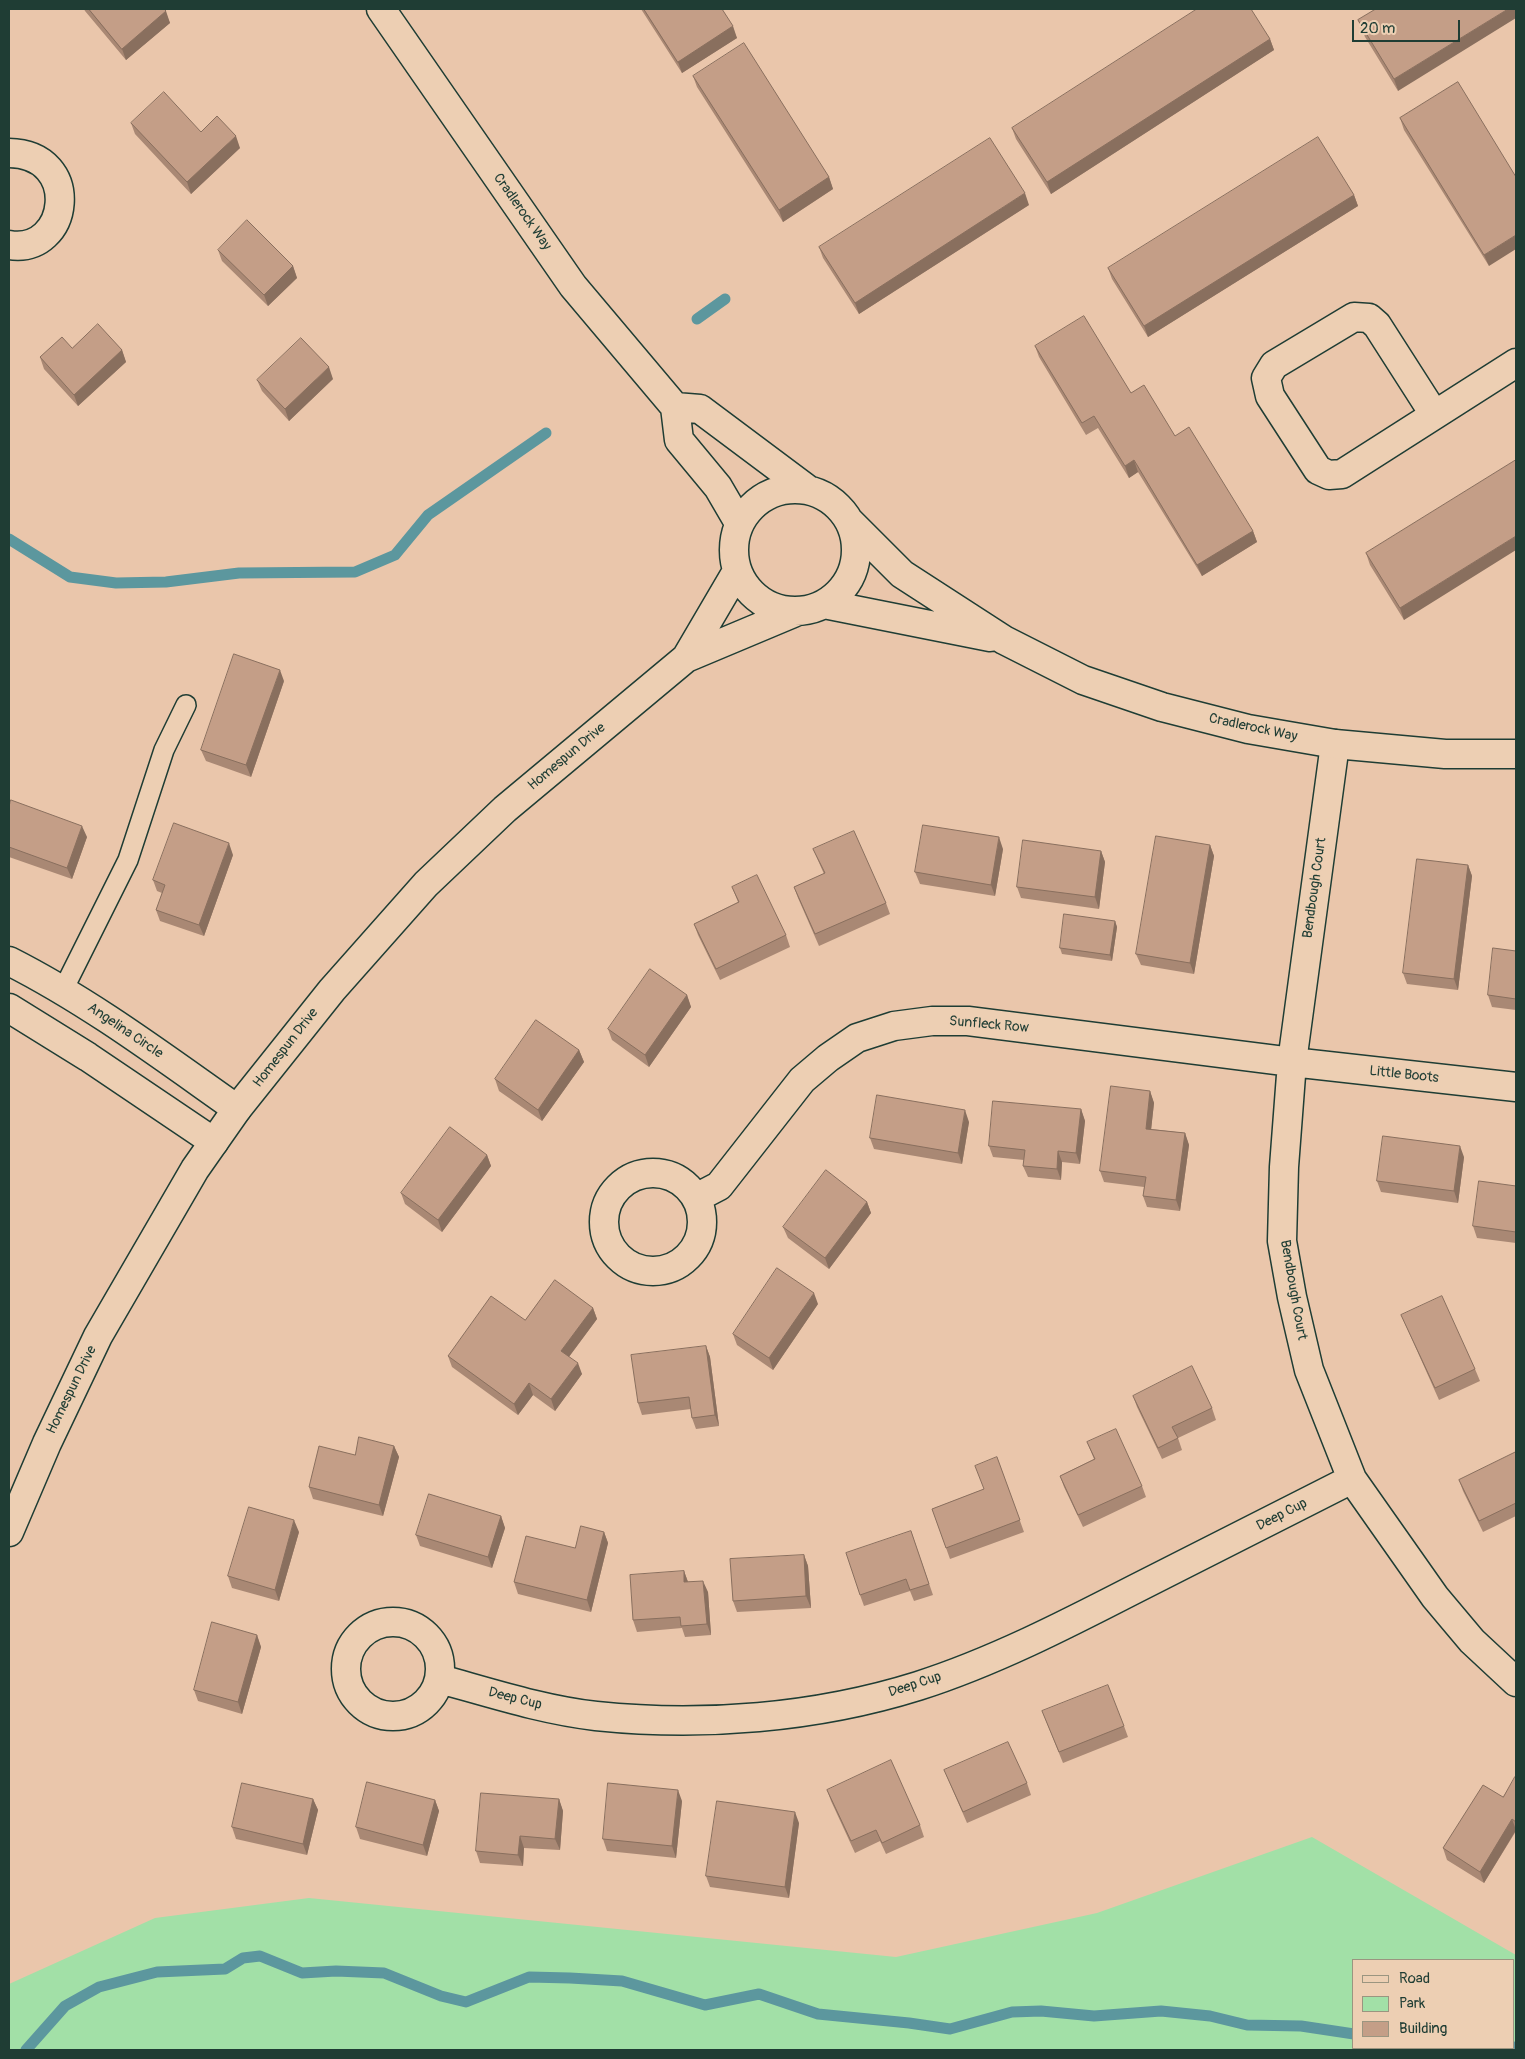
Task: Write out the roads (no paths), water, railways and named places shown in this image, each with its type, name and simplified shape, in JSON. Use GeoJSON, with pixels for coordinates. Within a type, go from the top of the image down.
{"type":"FeatureCollection","features":[{"type":"Feature","properties":{"kind":"street","name":"Cradlerock Way"},"geometry":{"type":"LineString","coordinates":[[381,9],[573,286],[675,406]]}},
{"type":"Feature","properties":{"kind":"street"},"geometry":{"type":"LineString","coordinates":[[9,153],[24,154],[41,161],[54,174],[60,192],[60,209],[51,228],[36,241],[17,247],[9,245]]}},
{"type":"Feature","properties":{"kind":"street"},"geometry":{"type":"LineString","coordinates":[[1434,414],[1377,325],[1369,318],[1354,317],[1274,365],[1266,378],[1270,396],[1318,470],[1329,476],[1342,474],[1516,363]]}},
{"type":"Feature","properties":{"kind":"street"},"geometry":{"type":"LineString","coordinates":[[739,524],[718,487],[679,440],[675,406],[700,409],[807,489]]}},
{"type":"Feature","properties":{"kind":"street"},"geometry":{"type":"LineString","coordinates":[[787,488],[807,489],[825,495],[839,507],[850,522],[856,545],[854,568],[842,589],[824,604],[798,611],[779,609],[761,601],[747,588],[737,572],[733,555],[734,539],[739,524],[751,506],[768,494],[787,488]]}},
{"type":"Feature","properties":{"kind":"street","name":"Cradlerock Way"},"geometry":{"type":"LineString","coordinates":[[850,522],[902,574],[1004,640],[1082,680],[1162,707],[1248,730],[1336,744],[1445,754],[1516,754]]}},
{"type":"Feature","properties":{"kind":"street","name":"Homespun Drive"},"geometry":{"type":"LineString","coordinates":[[686,658],[737,572]]}},
{"type":"Feature","properties":{"kind":"street","name":"Cradlerock Way"},"geometry":{"type":"LineString","coordinates":[[824,604],[1004,640]]}},
{"type":"Feature","properties":{"kind":"street","name":"Homespun Drive"},"geometry":{"type":"LineString","coordinates":[[9,1532],[47,1442],[98,1336],[195,1169],[237,1109],[332,990],[426,884],[505,809],[686,658],[798,611]]}},
{"type":"Feature","properties":{"kind":"street","name":"Bendbough Court"},"geometry":{"type":"LineString","coordinates":[[1336,744],[1292,1062],[1284,1167],[1282,1241],[1309,1370],[1352,1479],[1435,1597],[1472,1641],[1516,1682]]}},
{"type":"Feature","properties":{"kind":"street","name":"Angelina Circle"},"geometry":{"type":"LineString","coordinates":[[9,961],[63,990],[113,1021],[237,1109]]}},
{"type":"Feature","properties":{"kind":"street"},"geometry":{"type":"LineString","coordinates":[[9,1008],[88,1057],[214,1142]]}},
{"type":"Feature","properties":{"kind":"street","name":"Sunfleck Row"},"geometry":{"type":"LineString","coordinates":[[696,1198],[719,1186],[737,1166],[802,1080],[828,1058],[857,1038],[894,1026],[932,1021],[968,1021],[1292,1062]]}},
{"type":"Feature","properties":{"kind":"street","name":"Little Boots"},"geometry":{"type":"LineString","coordinates":[[1292,1062],[1516,1088]]}},
{"type":"Feature","properties":{"kind":"street","name":"Deep Cup"},"geometry":{"type":"LineString","coordinates":[[440,1679],[532,1704],[594,1716],[705,1720],[782,1714],[849,1704],[918,1686],[1054,1630],[1352,1479]]}},
{"type":"Feature","properties":{"kind":"lane"},"geometry":{"type":"LineString","coordinates":[[63,990],[128,860],[164,750],[186,705]]}},
{"type":"Feature","properties":{"kind":"waterway"},"geometry":{"type":"LineString","coordinates":[[697,319],[725,299]]}},
{"type":"Feature","properties":{"kind":"waterway"},"geometry":{"type":"LineString","coordinates":[[9,539],[70,577],[116,583],[166,582],[239,573],[355,572],[395,555],[428,515],[546,433]]}},
{"type":"Feature","properties":{"kind":"waterway"},"geometry":{"type":"LineString","coordinates":[[26,2050],[65,2006],[99,1987],[157,1972],[225,1969],[243,1958],[260,1956],[302,1973],[336,1971],[384,1973],[441,1996],[466,2002],[529,1977],[570,1978],[622,1981],[705,2005],[759,1994],[818,2014],[950,2029],[1012,2012],[1041,2011],[1094,2016],[1161,2011],[1210,2016],[1247,2025],[1301,2026],[1352,2034]]}}]}
